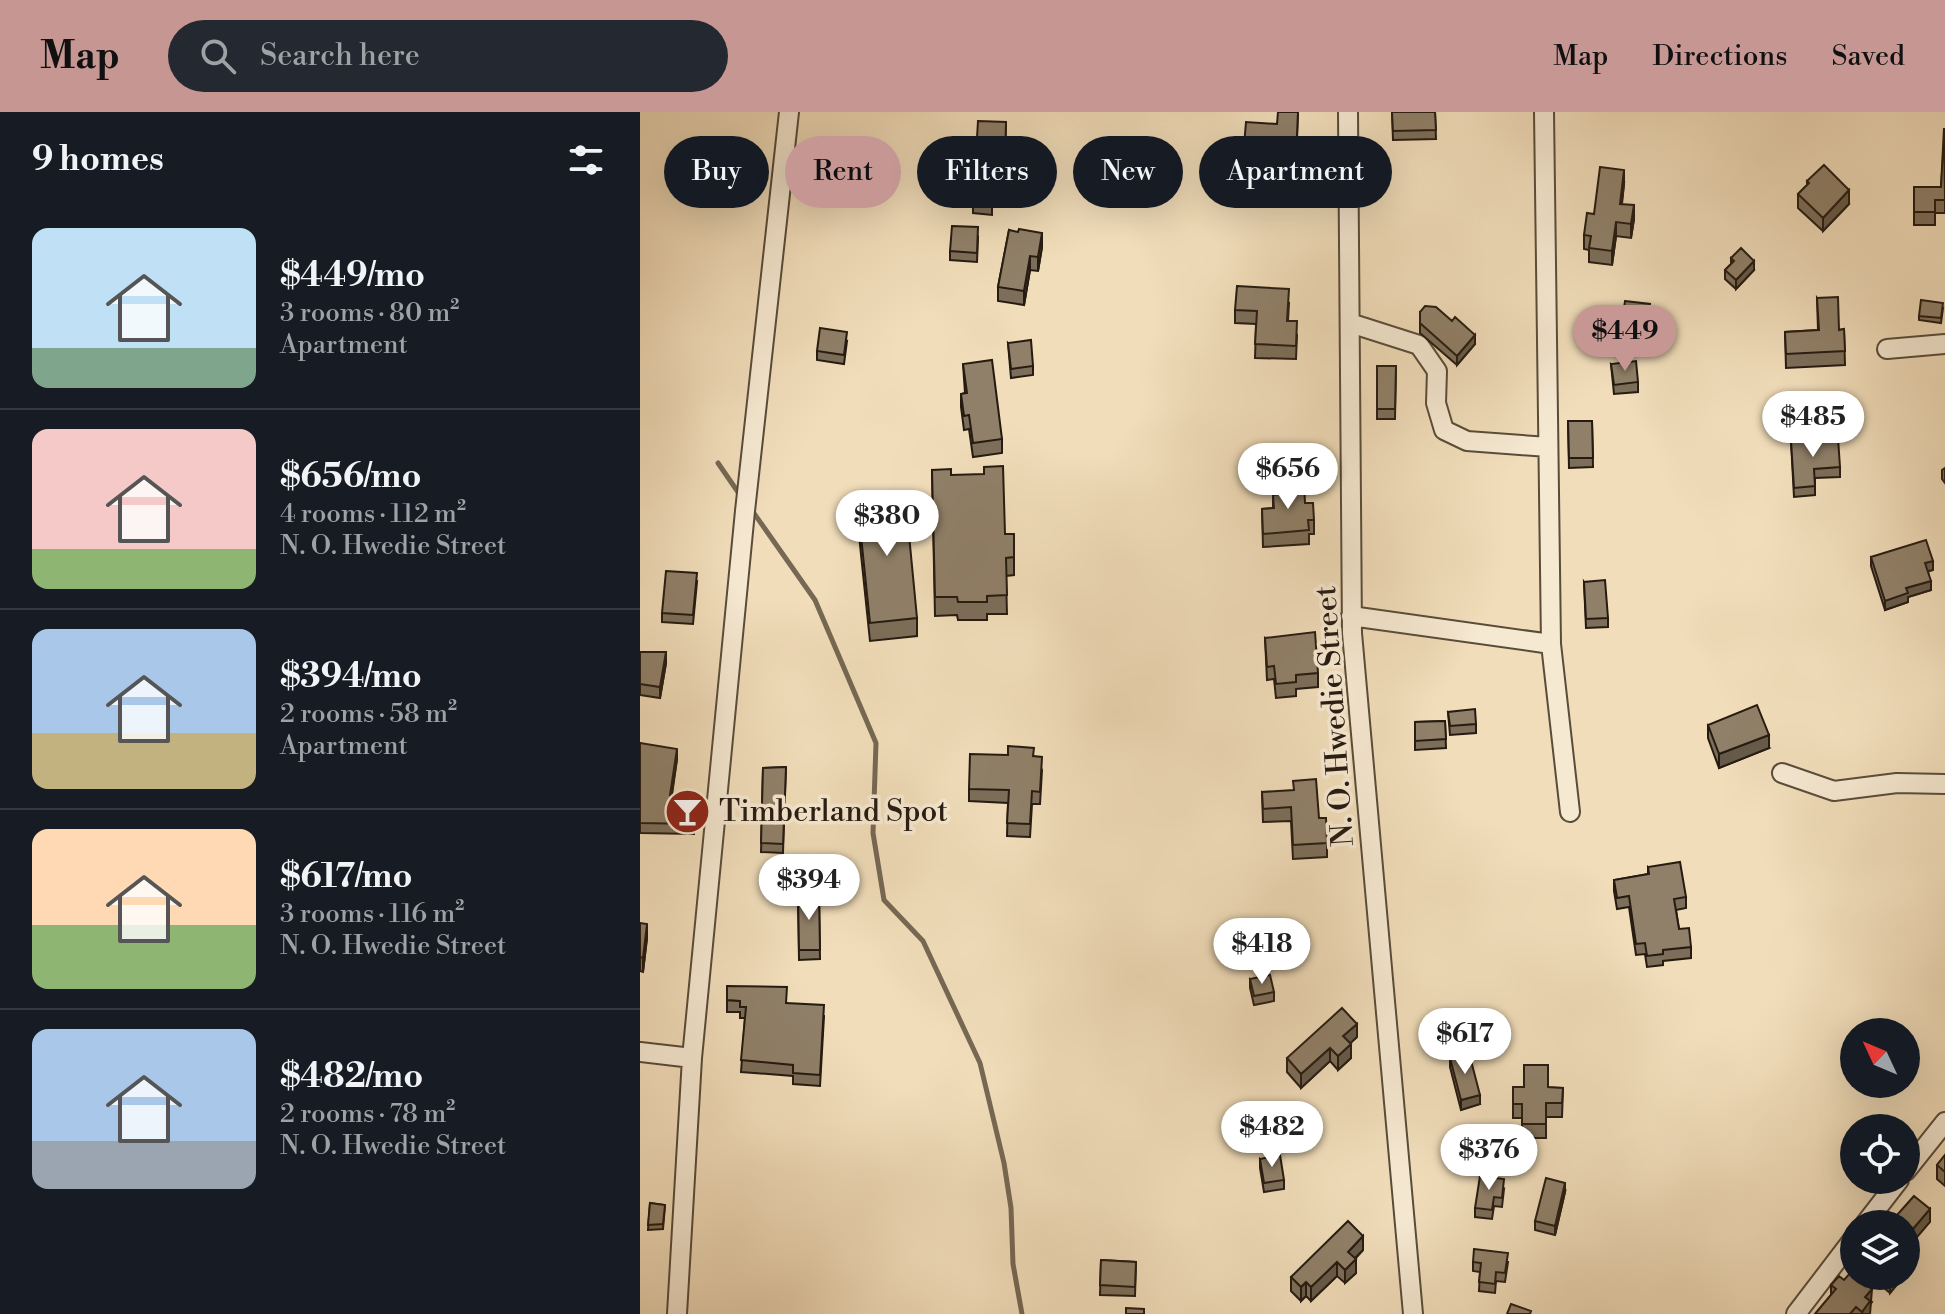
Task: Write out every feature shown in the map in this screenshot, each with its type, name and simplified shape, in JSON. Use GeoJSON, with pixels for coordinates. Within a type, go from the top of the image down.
{"type":"FeatureCollection","features":[{"type":"Feature","properties":{"kind":"street"},"geometry":{"type":"LineString","coordinates":[[677,1314],[692,1058],[745,511],[789,112]]}},
{"type":"Feature","properties":{"kind":"street","name":"N. O. Hwedie Street"},"geometry":{"type":"LineString","coordinates":[[1348,112],[1351,616],[1413,1314]]}},
{"type":"Feature","properties":{"kind":"street"},"geometry":{"type":"LineString","coordinates":[[1544,112],[1551,644],[1570,812]]}},
{"type":"Feature","properties":{"kind":"street"},"geometry":{"type":"LineString","coordinates":[[1350,323],[1419,345],[1437,371],[1436,403],[1444,430],[1467,441],[1548,447]]}},
{"type":"Feature","properties":{"kind":"street"},"geometry":{"type":"LineString","coordinates":[[1887,349],[1945,344]]}},
{"type":"Feature","properties":{"kind":"street"},"geometry":{"type":"LineString","coordinates":[[1351,616],[1551,644]]}},
{"type":"Feature","properties":{"kind":"street"},"geometry":{"type":"LineString","coordinates":[[1782,773],[1834,791],[1897,783],[1945,784]]}},
{"type":"Feature","properties":{"kind":"street"},"geometry":{"type":"LineString","coordinates":[[640,1052],[692,1058]]}},
{"type":"Feature","properties":{"kind":"street"},"geometry":{"type":"LineString","coordinates":[[1920,1153],[1945,1122]]}},
{"type":"Feature","properties":{"kind":"street"},"geometry":{"type":"LineString","coordinates":[[1876,1210],[1888,1194]]}},
{"type":"Feature","properties":{"kind":"street"},"geometry":{"type":"LineString","coordinates":[[1796,1314],[1840,1256]]}},
{"type":"Feature","properties":{"kind":"building"},"geometry":{"type":"Polygon","coordinates":[[[1278,112],[1298,112],[1297,136],[1245,136],[1246,122],[1277,124],[1278,112]]]}},
{"type":"Feature","properties":{"kind":"building"},"geometry":{"type":"Polygon","coordinates":[[[1392,112],[1435,112],[1436,130],[1393,131],[1392,112]]]}},
{"type":"Feature","properties":{"kind":"building"},"geometry":{"type":"Polygon","coordinates":[[[978,121],[1006,122],[1006,136],[977,136],[978,121]]]}},
{"type":"Feature","properties":{"kind":"building"},"geometry":{"type":"Polygon","coordinates":[[[1944,128],[1945,200],[1935,200],[1935,212],[1914,212],[1914,187],[1941,187],[1944,128]]]}},
{"type":"Feature","properties":{"kind":"building"},"geometry":{"type":"Polygon","coordinates":[[[1824,165],[1849,190],[1823,218],[1798,194],[1824,165]]]}},
{"type":"Feature","properties":{"kind":"building"},"geometry":{"type":"Polygon","coordinates":[[[1600,167],[1624,170],[1620,204],[1634,205],[1631,224],[1616,222],[1612,251],[1589,248],[1591,236],[1584,235],[1587,213],[1594,214],[1600,167]]]}},
{"type":"Feature","properties":{"kind":"building"},"geometry":{"type":"Polygon","coordinates":[[[952,226],[978,227],[977,253],[950,251],[952,226]]]}},
{"type":"Feature","properties":{"kind":"building"},"geometry":{"type":"Polygon","coordinates":[[[1019,229],[1042,233],[1038,257],[1030,256],[1024,291],[998,287],[1009,230],[1018,232],[1019,229]]]}},
{"type":"Feature","properties":{"kind":"building"},"geometry":{"type":"Polygon","coordinates":[[[1741,248],[1754,261],[1736,280],[1725,270],[1741,248]]]}},
{"type":"Feature","properties":{"kind":"building"},"geometry":{"type":"Polygon","coordinates":[[[1237,286],[1289,289],[1287,321],[1297,321],[1296,346],[1255,344],[1257,311],[1235,310],[1237,286]]]}},
{"type":"Feature","properties":{"kind":"building"},"geometry":{"type":"Polygon","coordinates":[[[1838,297],[1839,330],[1844,329],[1845,351],[1786,354],[1785,332],[1819,330],[1817,298],[1838,297]]]}},
{"type":"Feature","properties":{"kind":"building"},"geometry":{"type":"Polygon","coordinates":[[[1921,300],[1943,303],[1941,318],[1919,316],[1921,300]]]}},
{"type":"Feature","properties":{"kind":"building"},"geometry":{"type":"Polygon","coordinates":[[[1625,301],[1650,304],[1648,324],[1622,322],[1625,301]]]}},
{"type":"Feature","properties":{"kind":"building"},"geometry":{"type":"Polygon","coordinates":[[[1425,306],[1436,307],[1452,321],[1455,317],[1475,335],[1457,356],[1420,323],[1420,312],[1425,306]]]}},
{"type":"Feature","properties":{"kind":"building"},"geometry":{"type":"Polygon","coordinates":[[[820,328],[847,332],[844,355],[817,351],[820,328]]]}},
{"type":"Feature","properties":{"kind":"building"},"geometry":{"type":"Polygon","coordinates":[[[1031,340],[1033,366],[1011,369],[1008,343],[1031,340]]]}},
{"type":"Feature","properties":{"kind":"building"},"geometry":{"type":"Polygon","coordinates":[[[992,360],[1002,439],[973,443],[969,415],[964,416],[961,394],[967,393],[963,364],[992,360]]]}},
{"type":"Feature","properties":{"kind":"building"},"geometry":{"type":"Polygon","coordinates":[[[1636,361],[1638,382],[1614,385],[1611,364],[1636,361]]]}},
{"type":"Feature","properties":{"kind":"building"},"geometry":{"type":"Polygon","coordinates":[[[1377,366],[1396,366],[1395,409],[1377,409],[1377,366]]]}},
{"type":"Feature","properties":{"kind":"building"},"geometry":{"type":"Polygon","coordinates":[[[1568,421],[1592,421],[1593,458],[1569,458],[1568,421]]]}},
{"type":"Feature","properties":{"kind":"building"},"geometry":{"type":"Polygon","coordinates":[[[1838,438],[1840,467],[1814,469],[1815,486],[1794,488],[1791,441],[1838,438]]]}},
{"type":"Feature","properties":{"kind":"building"},"geometry":{"type":"Polygon","coordinates":[[[1003,466],[1005,534],[1014,534],[1014,557],[1006,558],[1007,595],[987,596],[987,602],[958,602],[957,597],[935,597],[932,470],[951,469],[951,475],[984,474],[984,467],[1003,466]]]}},
{"type":"Feature","properties":{"kind":"building"},"geometry":{"type":"Polygon","coordinates":[[[1304,482],[1305,503],[1313,503],[1314,520],[1308,520],[1309,530],[1263,534],[1262,509],[1274,508],[1273,495],[1280,494],[1280,484],[1304,482]]]}},
{"type":"Feature","properties":{"kind":"building"},"geometry":{"type":"Polygon","coordinates":[[[905,493],[917,618],[870,623],[857,497],[905,493]]]}},
{"type":"Feature","properties":{"kind":"building"},"geometry":{"type":"Polygon","coordinates":[[[1926,540],[1933,561],[1925,563],[1931,581],[1906,588],[1908,593],[1885,601],[1871,557],[1926,540]]]}},
{"type":"Feature","properties":{"kind":"building"},"geometry":{"type":"Polygon","coordinates":[[[666,571],[697,573],[693,615],[662,613],[666,571]]]}},
{"type":"Feature","properties":{"kind":"building"},"geometry":{"type":"Polygon","coordinates":[[[1605,580],[1608,618],[1586,619],[1584,582],[1605,580]]]}},
{"type":"Feature","properties":{"kind":"building"},"geometry":{"type":"Polygon","coordinates":[[[1315,632],[1318,673],[1296,675],[1296,682],[1276,684],[1274,666],[1267,667],[1265,638],[1315,632]]]}},
{"type":"Feature","properties":{"kind":"building"},"geometry":{"type":"Polygon","coordinates":[[[640,652],[666,652],[660,687],[640,684],[640,652]]]}},
{"type":"Feature","properties":{"kind":"building"},"geometry":{"type":"Polygon","coordinates":[[[1757,705],[1769,735],[1719,754],[1708,725],[1757,705]]]}},
{"type":"Feature","properties":{"kind":"building"},"geometry":{"type":"Polygon","coordinates":[[[1475,709],[1476,724],[1450,726],[1448,712],[1475,709]]]}},
{"type":"Feature","properties":{"kind":"building"},"geometry":{"type":"Polygon","coordinates":[[[1445,721],[1446,739],[1415,741],[1415,722],[1445,721]]]}},
{"type":"Feature","properties":{"kind":"building"},"geometry":{"type":"Polygon","coordinates":[[[640,743],[677,749],[670,795],[695,795],[694,824],[640,823],[640,743]]]}},
{"type":"Feature","properties":{"kind":"building"},"geometry":{"type":"Polygon","coordinates":[[[1008,746],[1034,748],[1033,756],[1042,757],[1040,792],[1032,791],[1030,824],[1007,823],[1009,790],[969,789],[970,754],[1008,755],[1008,746]]]}},
{"type":"Feature","properties":{"kind":"building"},"geometry":{"type":"Polygon","coordinates":[[[786,767],[783,844],[761,843],[763,768],[786,767]]]}},
{"type":"Feature","properties":{"kind":"building"},"geometry":{"type":"Polygon","coordinates":[[[1316,779],[1319,818],[1326,818],[1327,843],[1293,845],[1291,807],[1263,809],[1262,792],[1294,790],[1293,781],[1316,779]]]}},
{"type":"Feature","properties":{"kind":"building"},"geometry":{"type":"Polygon","coordinates":[[[1680,862],[1686,897],[1674,899],[1679,929],[1689,928],[1691,947],[1663,950],[1663,954],[1647,956],[1645,943],[1636,944],[1629,896],[1617,898],[1614,880],[1649,874],[1648,867],[1680,862]]]}},
{"type":"Feature","properties":{"kind":"building"},"geometry":{"type":"Polygon","coordinates":[[[798,894],[819,894],[820,950],[799,950],[798,894]]]}},
{"type":"Feature","properties":{"kind":"building"},"geometry":{"type":"Polygon","coordinates":[[[640,923],[647,924],[643,958],[640,957],[640,923]]]}},
{"type":"Feature","properties":{"kind":"building"},"geometry":{"type":"Polygon","coordinates":[[[1270,975],[1274,992],[1254,996],[1250,979],[1270,975]]]}},
{"type":"Feature","properties":{"kind":"building"},"geometry":{"type":"Polygon","coordinates":[[[727,986],[787,987],[786,1003],[824,1005],[820,1075],[793,1073],[793,1065],[741,1060],[746,1007],[740,1007],[740,1001],[727,1000],[727,986]]]}},
{"type":"Feature","properties":{"kind":"building"},"geometry":{"type":"Polygon","coordinates":[[[1342,1008],[1357,1024],[1343,1036],[1351,1044],[1338,1056],[1330,1048],[1301,1074],[1287,1058],[1342,1008]]]}},
{"type":"Feature","properties":{"kind":"building"},"geometry":{"type":"Polygon","coordinates":[[[1469,1053],[1480,1095],[1461,1100],[1450,1058],[1469,1053]]]}},
{"type":"Feature","properties":{"kind":"building"},"geometry":{"type":"Polygon","coordinates":[[[1524,1065],[1548,1065],[1548,1087],[1563,1088],[1562,1103],[1546,1103],[1546,1124],[1522,1124],[1522,1104],[1513,1104],[1513,1087],[1524,1087],[1524,1065]]]}},
{"type":"Feature","properties":{"kind":"building"},"geometry":{"type":"Polygon","coordinates":[[[1280,1155],[1284,1180],[1264,1183],[1260,1159],[1280,1155]]]}},
{"type":"Feature","properties":{"kind":"building"},"geometry":{"type":"Polygon","coordinates":[[[1945,1155],[1945,1172],[1937,1165],[1945,1155]]]}},
{"type":"Feature","properties":{"kind":"building"},"geometry":{"type":"Polygon","coordinates":[[[1480,1176],[1504,1179],[1502,1198],[1494,1197],[1492,1210],[1475,1208],[1480,1176]]]}},
{"type":"Feature","properties":{"kind":"building"},"geometry":{"type":"Polygon","coordinates":[[[1546,1178],[1565,1183],[1555,1226],[1535,1221],[1546,1178]]]}},
{"type":"Feature","properties":{"kind":"building"},"geometry":{"type":"Polygon","coordinates":[[[1914,1196],[1930,1209],[1920,1221],[1920,1210],[1902,1210],[1914,1196]]]}},
{"type":"Feature","properties":{"kind":"building"},"geometry":{"type":"Polygon","coordinates":[[[650,1203],[665,1205],[663,1224],[648,1225],[650,1203]]]}},
{"type":"Feature","properties":{"kind":"building"},"geometry":{"type":"Polygon","coordinates":[[[1348,1221],[1363,1236],[1348,1252],[1356,1259],[1345,1270],[1337,1262],[1311,1287],[1306,1282],[1301,1287],[1291,1277],[1348,1221]]]}},
{"type":"Feature","properties":{"kind":"building"},"geometry":{"type":"Polygon","coordinates":[[[1474,1249],[1508,1253],[1505,1273],[1496,1272],[1495,1284],[1479,1282],[1481,1263],[1473,1262],[1474,1249]]]}},
{"type":"Feature","properties":{"kind":"building"},"geometry":{"type":"Polygon","coordinates":[[[1101,1260],[1136,1262],[1135,1287],[1100,1285],[1101,1260]]]}},
{"type":"Feature","properties":{"kind":"building"},"geometry":{"type":"Polygon","coordinates":[[[1839,1276],[1840,1290],[1871,1290],[1865,1297],[1870,1301],[1862,1312],[1856,1307],[1850,1314],[1815,1314],[1836,1289],[1831,1285],[1839,1276]]]}},
{"type":"Feature","properties":{"kind":"building"},"geometry":{"type":"Polygon","coordinates":[[[1511,1304],[1531,1311],[1530,1314],[1507,1314],[1511,1304]]]}},
{"type":"Feature","properties":{"kind":"building"},"geometry":{"type":"Polygon","coordinates":[[[1126,1308],[1144,1309],[1144,1314],[1126,1314],[1126,1308]]]}},
{"type":"Feature","properties":{"kind":"waterway"},"geometry":{"type":"LineString","coordinates":[[718,463],[740,495]]}},
{"type":"Feature","properties":{"kind":"waterway"},"geometry":{"type":"LineString","coordinates":[[751,509],[815,600],[876,743],[873,833],[884,900],[923,941],[980,1063],[1004,1163],[1011,1208],[1013,1264],[1022,1314]]}},
{"type":"Feature","properties":{"kind":"place","name":"Timberland Spot"},"geometry":{"type":"Point","coordinates":[688,811]}}]}
